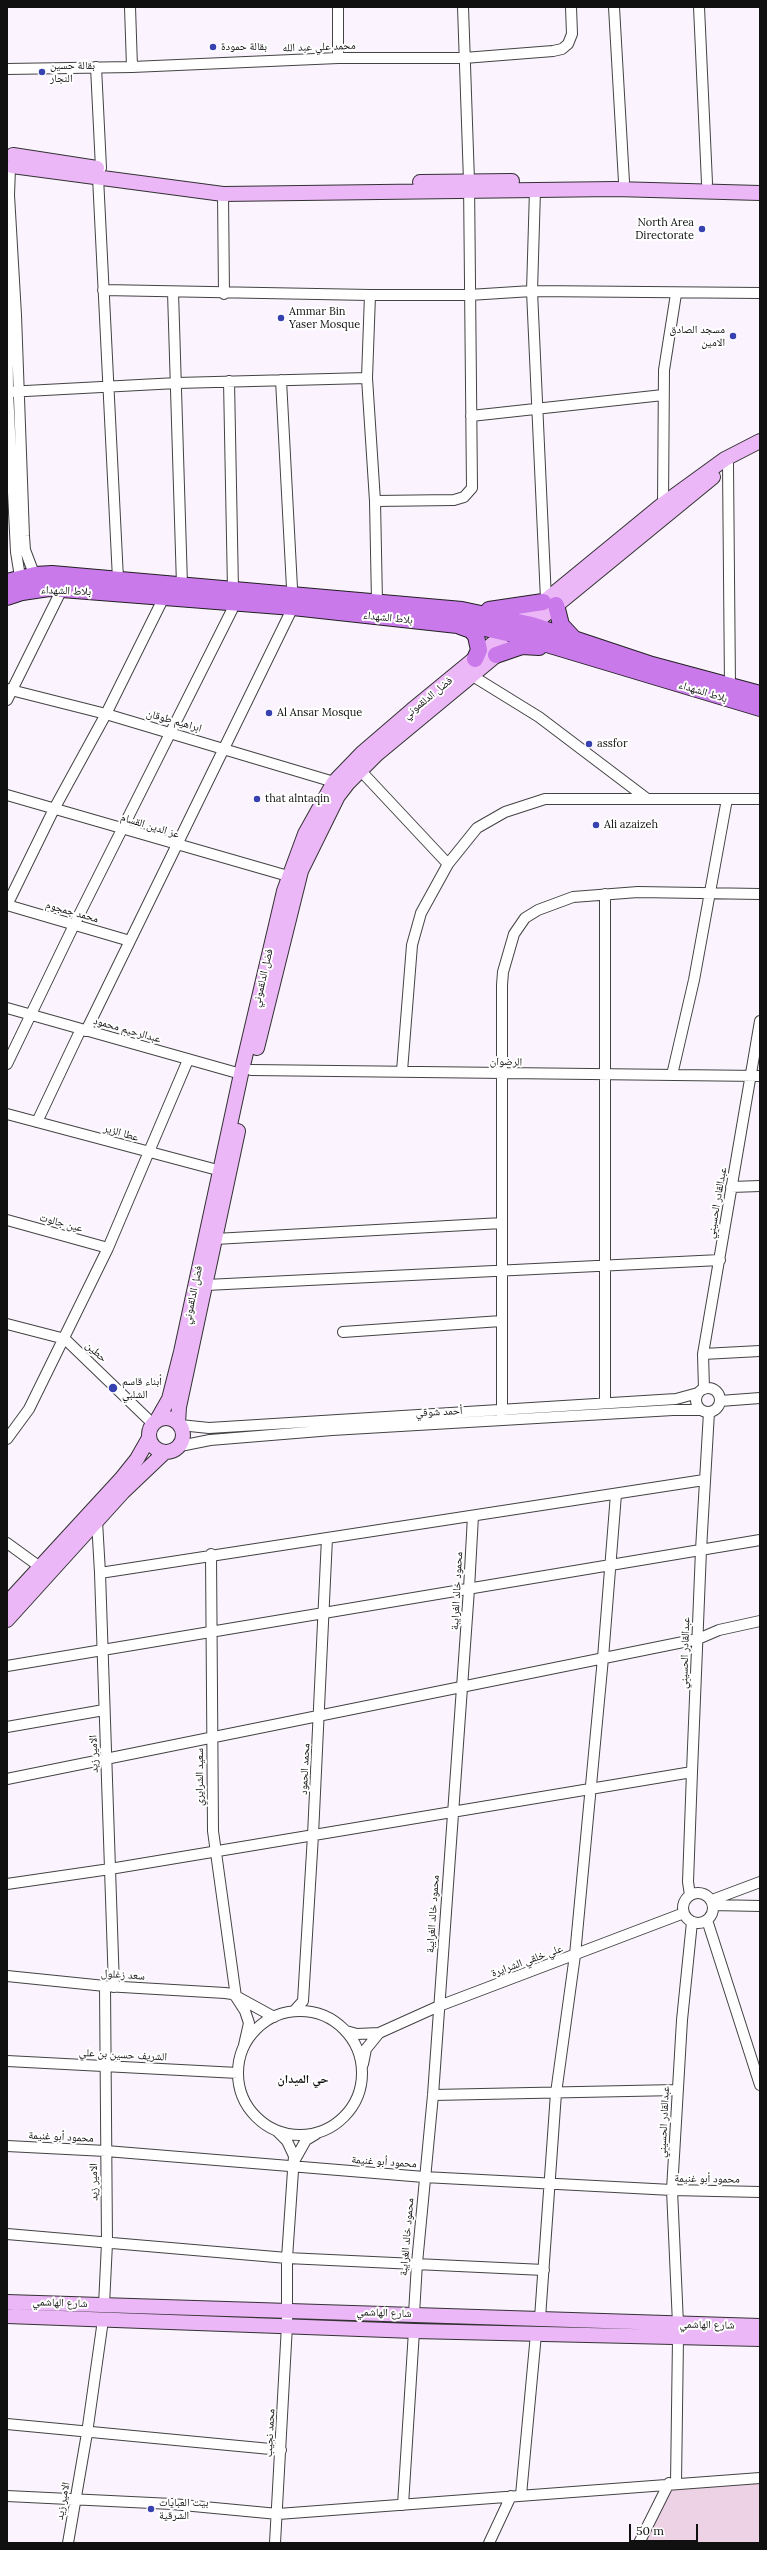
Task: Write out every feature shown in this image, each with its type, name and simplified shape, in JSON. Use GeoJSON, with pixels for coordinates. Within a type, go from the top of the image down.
{"type":"FeatureCollection","features":[{"type":"Feature","properties":{"kind":"main road"},"geometry":{"type":"LineString","coordinates":[[10,162],[100,173],[242,186],[469,186],[535,190],[675,190],[760,193]]}},
{"type":"Feature","properties":{"kind":"main road"},"geometry":{"type":"LineString","coordinates":[[100,173],[223,194],[624,182],[760,185]]}},
{"type":"Feature","properties":{"kind":"main road"},"geometry":{"type":"LineString","coordinates":[[520,629],[548,602],[663,504],[724,459],[760,441]]}},
{"type":"Feature","properties":{"kind":"main road"},"geometry":{"type":"LineString","coordinates":[[293,601],[377,602],[459,617],[548,602],[728,464],[760,450]]}},
{"type":"Feature","properties":{"kind":"main road"},"geometry":{"type":"LineString","coordinates":[[25,583],[52,574],[182,585],[234,597]]}},
{"type":"Feature","properties":{"kind":"main road","name":"بلاط الشهداء"},"geometry":{"type":"LineString","coordinates":[[7,596],[25,583],[62,589],[164,597],[234,597],[293,601],[459,617],[520,629],[573,645],[760,708]]}},
{"type":"Feature","properties":{"kind":"main road"},"geometry":{"type":"LineString","coordinates":[[548,602],[573,645]]}},
{"type":"Feature","properties":{"kind":"main road"},"geometry":{"type":"LineString","coordinates":[[459,617],[476,636],[479,650],[475,659]]}},
{"type":"Feature","properties":{"kind":"main road","name":"فضل الدلقموني"},"geometry":{"type":"LineString","coordinates":[[246,1072],[301,871],[328,812],[348,782],[360,770],[496,655],[520,629]]}},
{"type":"Feature","properties":{"kind":"main road","name":"فضل الدلقموني"},"geometry":{"type":"LineString","coordinates":[[7,1603],[121,1479],[137,1459],[170,1394],[224,1172],[288,876],[305,834],[334,782],[362,753],[475,659],[520,629]]}},
{"type":"Feature","properties":{"kind":"main road"},"geometry":{"type":"LineString","coordinates":[[496,655],[522,646],[573,645],[760,694]]}},
{"type":"Feature","properties":{"kind":"main road","name":"فضل الدلقموني"},"geometry":{"type":"LineString","coordinates":[[179,1424],[179,1407],[215,1239],[224,1172]]}},
{"type":"Feature","properties":{"kind":"main road"},"geometry":{"type":"LineString","coordinates":[[166,1418],[179,1424],[183,1438],[180,1446],[175,1450],[164,1452],[154,1448],[153,1427],[166,1418]]}},
{"type":"Feature","properties":{"kind":"main road"},"geometry":{"type":"LineString","coordinates":[[7,1620],[97,1521],[164,1452]]}},
{"type":"Feature","properties":{"kind":"main road","name":"شارع الهاشمي"},"geometry":{"type":"LineString","coordinates":[[7,2302],[288,2309],[540,2318],[760,2339]]}},
{"type":"Feature","properties":{"kind":"main road"},"geometry":{"type":"LineString","coordinates":[[103,2320],[104,2305]]}},
{"type":"Feature","properties":{"kind":"main road","name":"شارع الهاشمي"},"geometry":{"type":"LineString","coordinates":[[7,2316],[536,2334],[678,2331],[760,2326]]}},
{"type":"Feature","properties":{"kind":"street"},"geometry":{"type":"LineString","coordinates":[[130,7],[132,68]]}},
{"type":"Feature","properties":{"kind":"street"},"geometry":{"type":"LineString","coordinates":[[338,7],[338,58]]}},
{"type":"Feature","properties":{"kind":"street"},"geometry":{"type":"LineString","coordinates":[[375,501],[454,500],[469,493],[473,479],[469,295],[469,186],[463,7]]}},
{"type":"Feature","properties":{"kind":"street","name":"محمد علي عبد الله"},"geometry":{"type":"LineString","coordinates":[[7,69],[96,67],[132,68],[338,58],[464,58],[562,50],[568,44],[572,34],[571,7]]}},
{"type":"Feature","properties":{"kind":"street"},"geometry":{"type":"LineString","coordinates":[[614,7],[624,182]]}},
{"type":"Feature","properties":{"kind":"street"},"geometry":{"type":"LineString","coordinates":[[699,7],[707,183]]}},
{"type":"Feature","properties":{"kind":"street"},"geometry":{"type":"LineString","coordinates":[[96,67],[103,290],[118,579]]}},
{"type":"Feature","properties":{"kind":"street"},"geometry":{"type":"LineString","coordinates":[[10,162],[9,195],[16,315],[11,392],[24,536],[25,583]]}},
{"type":"Feature","properties":{"kind":"street"},"geometry":{"type":"LineString","coordinates":[[535,190],[532,291],[548,602]]}},
{"type":"Feature","properties":{"kind":"street"},"geometry":{"type":"LineString","coordinates":[[223,194],[224,294]]}},
{"type":"Feature","properties":{"kind":"street"},"geometry":{"type":"LineString","coordinates":[[7,266],[16,552],[25,583]]}},
{"type":"Feature","properties":{"kind":"street"},"geometry":{"type":"LineString","coordinates":[[103,290],[224,294],[370,295],[469,295],[532,291],[676,294],[760,293]]}},
{"type":"Feature","properties":{"kind":"street"},"geometry":{"type":"LineString","coordinates":[[173,292],[177,383],[182,585]]}},
{"type":"Feature","properties":{"kind":"street"},"geometry":{"type":"LineString","coordinates":[[663,504],[663,395],[665,361],[676,294]]}},
{"type":"Feature","properties":{"kind":"street"},"geometry":{"type":"LineString","coordinates":[[370,295],[367,378],[375,501],[377,602]]}},
{"type":"Feature","properties":{"kind":"street"},"geometry":{"type":"LineString","coordinates":[[11,392],[109,388],[177,383],[367,378]]}},
{"type":"Feature","properties":{"kind":"street"},"geometry":{"type":"LineString","coordinates":[[36,1122],[130,942],[293,601],[281,380]]}},
{"type":"Feature","properties":{"kind":"street"},"geometry":{"type":"LineString","coordinates":[[7,1064],[32,1015],[74,925],[172,733],[234,597],[229,381]]}},
{"type":"Feature","properties":{"kind":"street"},"geometry":{"type":"LineString","coordinates":[[471,416],[537,407],[663,395]]}},
{"type":"Feature","properties":{"kind":"street"},"geometry":{"type":"LineString","coordinates":[[728,464],[730,686]]}},
{"type":"Feature","properties":{"kind":"street"},"geometry":{"type":"LineString","coordinates":[[7,700],[9,690],[62,589]]}},
{"type":"Feature","properties":{"kind":"street"},"geometry":{"type":"LineString","coordinates":[[7,905],[54,809],[106,714],[164,597]]}},
{"type":"Feature","properties":{"kind":"street"},"geometry":{"type":"LineString","coordinates":[[471,675],[539,717],[646,798]]}},
{"type":"Feature","properties":{"kind":"street","name":"ابراهيم طوقان"},"geometry":{"type":"LineString","coordinates":[[9,690],[106,714],[334,782]]}},
{"type":"Feature","properties":{"kind":"street"},"geometry":{"type":"LineString","coordinates":[[360,770],[448,864]]}},
{"type":"Feature","properties":{"kind":"street","name":"عز الدين القسام"},"geometry":{"type":"LineString","coordinates":[[7,795],[176,846],[288,876]]}},
{"type":"Feature","properties":{"kind":"street"},"geometry":{"type":"LineString","coordinates":[[402,1071],[412,946],[421,913],[448,864],[477,828],[505,812],[545,799],[760,799]]}},
{"type":"Feature","properties":{"kind":"street"},"geometry":{"type":"LineString","coordinates":[[672,1075],[710,893],[727,799]]}},
{"type":"Feature","properties":{"kind":"street"},"geometry":{"type":"LineString","coordinates":[[502,1420],[501,1270],[503,972],[514,934],[525,918],[538,910],[574,897],[638,892],[760,894]]}},
{"type":"Feature","properties":{"kind":"street"},"geometry":{"type":"LineString","coordinates":[[605,894],[605,1403]]}},
{"type":"Feature","properties":{"kind":"street","name":"محمد جمجوم"},"geometry":{"type":"LineString","coordinates":[[7,905],[130,942]]}},
{"type":"Feature","properties":{"kind":"street","name":"عبدالرحيم محمود"},"geometry":{"type":"LineString","coordinates":[[7,1008],[188,1060],[246,1072]]}},
{"type":"Feature","properties":{"kind":"street","name":"عبدالقادر الحسيني"},"geometry":{"type":"LineString","coordinates":[[701,1391],[703,1354],[732,1187],[755,1076],[760,1021]]}},
{"type":"Feature","properties":{"kind":"street"},"geometry":{"type":"LineString","coordinates":[[9,1434],[29,1409],[65,1339],[150,1154],[188,1060]]}},
{"type":"Feature","properties":{"kind":"street","name":"الرضوان"},"geometry":{"type":"LineString","coordinates":[[246,1072],[402,1071],[503,1074],[755,1076]]}},
{"type":"Feature","properties":{"kind":"street","name":"عطا الزير"},"geometry":{"type":"LineString","coordinates":[[7,1114],[150,1154],[224,1172]]}},
{"type":"Feature","properties":{"kind":"street"},"geometry":{"type":"LineString","coordinates":[[732,1187],[760,1186]]}},
{"type":"Feature","properties":{"kind":"street","name":"عين جالوت"},"geometry":{"type":"LineString","coordinates":[[7,1220],[108,1248]]}},
{"type":"Feature","properties":{"kind":"street"},"geometry":{"type":"LineString","coordinates":[[215,1239],[502,1223]]}},
{"type":"Feature","properties":{"kind":"street"},"geometry":{"type":"LineString","coordinates":[[206,1285],[720,1260]]}},
{"type":"Feature","properties":{"kind":"street"},"geometry":{"type":"LineString","coordinates":[[342,1332],[501,1321]]}},
{"type":"Feature","properties":{"kind":"street","name":"حطين"},"geometry":{"type":"LineString","coordinates":[[7,1324],[65,1339],[153,1427]]}},
{"type":"Feature","properties":{"kind":"street"},"geometry":{"type":"LineString","coordinates":[[703,1354],[760,1351]]}},
{"type":"Feature","properties":{"kind":"street"},"geometry":{"type":"LineString","coordinates":[[701,1391],[715,1391],[720,1401],[718,1407],[705,1411],[696,1404],[701,1391]]}},
{"type":"Feature","properties":{"kind":"street","name":"أحمد شوقي"},"geometry":{"type":"LineString","coordinates":[[179,1424],[209,1428],[676,1399],[701,1391]]}},
{"type":"Feature","properties":{"kind":"street"},"geometry":{"type":"LineString","coordinates":[[720,1401],[760,1398]]}},
{"type":"Feature","properties":{"kind":"street","name":"أحمد شوقي"},"geometry":{"type":"LineString","coordinates":[[180,1446],[210,1440],[274,1434],[674,1410],[705,1411]]}},
{"type":"Feature","properties":{"kind":"street","name":"عبدالقادر الحسيني"},"geometry":{"type":"LineString","coordinates":[[690,1895],[688,1882],[704,1480],[705,1411]]}},
{"type":"Feature","properties":{"kind":"street"},"geometry":{"type":"LineString","coordinates":[[100,1572],[704,1480]]}},
{"type":"Feature","properties":{"kind":"street"},"geometry":{"type":"LineString","coordinates":[[540,2318],[548,2184],[556,2093],[575,1955],[592,1788],[616,1494]]}},
{"type":"Feature","properties":{"kind":"street","name":"محمود خالد الغرايبة"},"geometry":{"type":"LineString","coordinates":[[414,2314],[416,2263],[433,2095],[454,1812],[469,1589],[472,1516]]}},
{"type":"Feature","properties":{"kind":"street","name":"الامير زيد"},"geometry":{"type":"LineString","coordinates":[[97,1521],[103,1649],[110,1869],[109,1986],[106,2066],[107,2243],[104,2305]]}},
{"type":"Feature","properties":{"kind":"street","name":"محمد الحمود"},"geometry":{"type":"LineString","coordinates":[[303,2001],[313,1835],[327,1538]]}},
{"type":"Feature","properties":{"kind":"street"},"geometry":{"type":"LineString","coordinates":[[7,1666],[760,1540]]}},
{"type":"Feature","properties":{"kind":"street"},"geometry":{"type":"LineString","coordinates":[[7,1543],[40,1567]]}},
{"type":"Feature","properties":{"kind":"street","name":"سعيد الشرايري"},"geometry":{"type":"LineString","coordinates":[[211,1554],[212,1819],[215,1851],[236,1997]]}},
{"type":"Feature","properties":{"kind":"street"},"geometry":{"type":"LineString","coordinates":[[7,1779],[698,1639],[719,1630],[760,1621]]}},
{"type":"Feature","properties":{"kind":"street"},"geometry":{"type":"LineString","coordinates":[[7,1727],[104,1710]]}},
{"type":"Feature","properties":{"kind":"street"},"geometry":{"type":"LineString","coordinates":[[7,1884],[110,1869],[692,1772]]}},
{"type":"Feature","properties":{"kind":"street"},"geometry":{"type":"LineString","coordinates":[[712,1903],[760,1882]]}},
{"type":"Feature","properties":{"kind":"street"},"geometry":{"type":"LineString","coordinates":[[712,1903],[712,1914],[707,1920],[699,1923],[692,1922],[684,1914],[684,1901],[690,1895],[700,1892],[712,1903],[760,1906]]}},
{"type":"Feature","properties":{"kind":"street","name":"علي خلقي الشرايرة"},"geometry":{"type":"LineString","coordinates":[[346,2031],[357,2034],[379,2033],[439,2006],[684,1914]]}},
{"type":"Feature","properties":{"kind":"street"},"geometry":{"type":"LineString","coordinates":[[707,1920],[760,2085]]}},
{"type":"Feature","properties":{"kind":"street","name":"عبدالقادر الحسيني"},"geometry":{"type":"LineString","coordinates":[[673,2483],[678,2331],[672,2190],[677,2090],[692,1922]]}},
{"type":"Feature","properties":{"kind":"street","name":"سعد زغلول"},"geometry":{"type":"LineString","coordinates":[[7,1976],[109,1986],[225,1993],[236,1997],[274,2017]]}},
{"type":"Feature","properties":{"kind":"street"},"geometry":{"type":"LineString","coordinates":[[236,1997],[245,2011],[249,2023],[238,2073],[240,2091],[248,2108],[261,2122],[277,2131],[292,2147],[293,2165]]}},
{"type":"Feature","properties":{"kind":"street"},"geometry":{"type":"LineString","coordinates":[[294,2011],[303,2001],[314,2013]]}},
{"type":"Feature","properties":{"kind":"street"},"geometry":{"type":"LineString","coordinates":[[244,2045],[257,2028],[274,2017],[294,2011],[314,2013],[331,2020],[346,2031],[354,2043],[362,2071],[360,2091],[351,2109],[336,2124],[306,2140],[293,2165]]}},
{"type":"Feature","properties":{"kind":"street","name":"علي خلقي الشرايرة"},"geometry":{"type":"LineString","coordinates":[[362,2071],[366,2050],[379,2033]]}},
{"type":"Feature","properties":{"kind":"street","name":"الشريف حسين بن علي"},"geometry":{"type":"LineString","coordinates":[[7,2061],[238,2073]]}},
{"type":"Feature","properties":{"kind":"street"},"geometry":{"type":"LineString","coordinates":[[433,2095],[677,2090]]}},
{"type":"Feature","properties":{"kind":"street"},"geometry":{"type":"LineString","coordinates":[[277,2131],[298,2135],[318,2133]]}},
{"type":"Feature","properties":{"kind":"street","name":"محمود أبو غنيمة"},"geometry":{"type":"LineString","coordinates":[[7,2146],[106,2151],[293,2165],[424,2177],[672,2190],[760,2192]]}},
{"type":"Feature","properties":{"kind":"street","name":"محمد نجيب"},"geometry":{"type":"LineString","coordinates":[[275,2543],[278,2514],[288,2309],[287,2258],[293,2165]]}},
{"type":"Feature","properties":{"kind":"street"},"geometry":{"type":"LineString","coordinates":[[7,2234],[287,2258],[544,2270]]}},
{"type":"Feature","properties":{"kind":"street","name":"الامير زيد"},"geometry":{"type":"LineString","coordinates":[[68,2543],[88,2433],[103,2320]]}},
{"type":"Feature","properties":{"kind":"street"},"geometry":{"type":"LineString","coordinates":[[403,2505],[414,2331]]}},
{"type":"Feature","properties":{"kind":"street"},"geometry":{"type":"LineString","coordinates":[[489,2543],[516,2496],[536,2334]]}},
{"type":"Feature","properties":{"kind":"street"},"geometry":{"type":"LineString","coordinates":[[7,2424],[88,2433],[281,2450]]}},
{"type":"Feature","properties":{"kind":"street"},"geometry":{"type":"LineString","coordinates":[[7,2496],[172,2504],[278,2514],[673,2483],[760,2478]]}},
{"type":"Feature","properties":{"kind":"street"},"geometry":{"type":"LineString","coordinates":[[639,2543],[673,2483]]}},
{"type":"Feature","properties":{"kind":"shaded area"},"geometry":{"type":"Polygon","coordinates":[[[760,2476],[760,2543],[639,2543],[670,2481],[760,2476]]]}},
{"type":"Feature","properties":{"kind":"place","name":"بقالة حمودة"},"geometry":{"type":"Point","coordinates":[213,47]}},
{"type":"Feature","properties":{"kind":"place","name":"بقالة حسين النجار"},"geometry":{"type":"Point","coordinates":[42,72]}},
{"type":"Feature","properties":{"kind":"place","name":"North Area Directorate"},"geometry":{"type":"Point","coordinates":[702,229]}},
{"type":"Feature","properties":{"kind":"place","name":"Ammar Bin Yaser Mosque"},"geometry":{"type":"Point","coordinates":[281,318]}},
{"type":"Feature","properties":{"kind":"place","name":"مسجد الصادق الامين"},"geometry":{"type":"Point","coordinates":[733,336]}},
{"type":"Feature","properties":{"kind":"place","name":"Al Ansar Mosque"},"geometry":{"type":"Point","coordinates":[269,713]}},
{"type":"Feature","properties":{"kind":"place","name":"assfor"},"geometry":{"type":"Point","coordinates":[589,744]}},
{"type":"Feature","properties":{"kind":"place","name":"that alntaqin"},"geometry":{"type":"Point","coordinates":[257,799]}},
{"type":"Feature","properties":{"kind":"place","name":"Ali azaizeh"},"geometry":{"type":"Point","coordinates":[596,825]}},
{"type":"Feature","properties":{"kind":"place","name":"أبناء قاسم الشلبي"},"geometry":{"type":"Point","coordinates":[113,1388]}},
{"type":"Feature","properties":{"kind":"place","name":"بيت العبايات الشرقية"},"geometry":{"type":"Point","coordinates":[151,2509]}},
{"type":"Feature","properties":{"kind":"district","name":"حي الميدان"},"geometry":{"type":"Point","coordinates":[303,2080]}}]}
